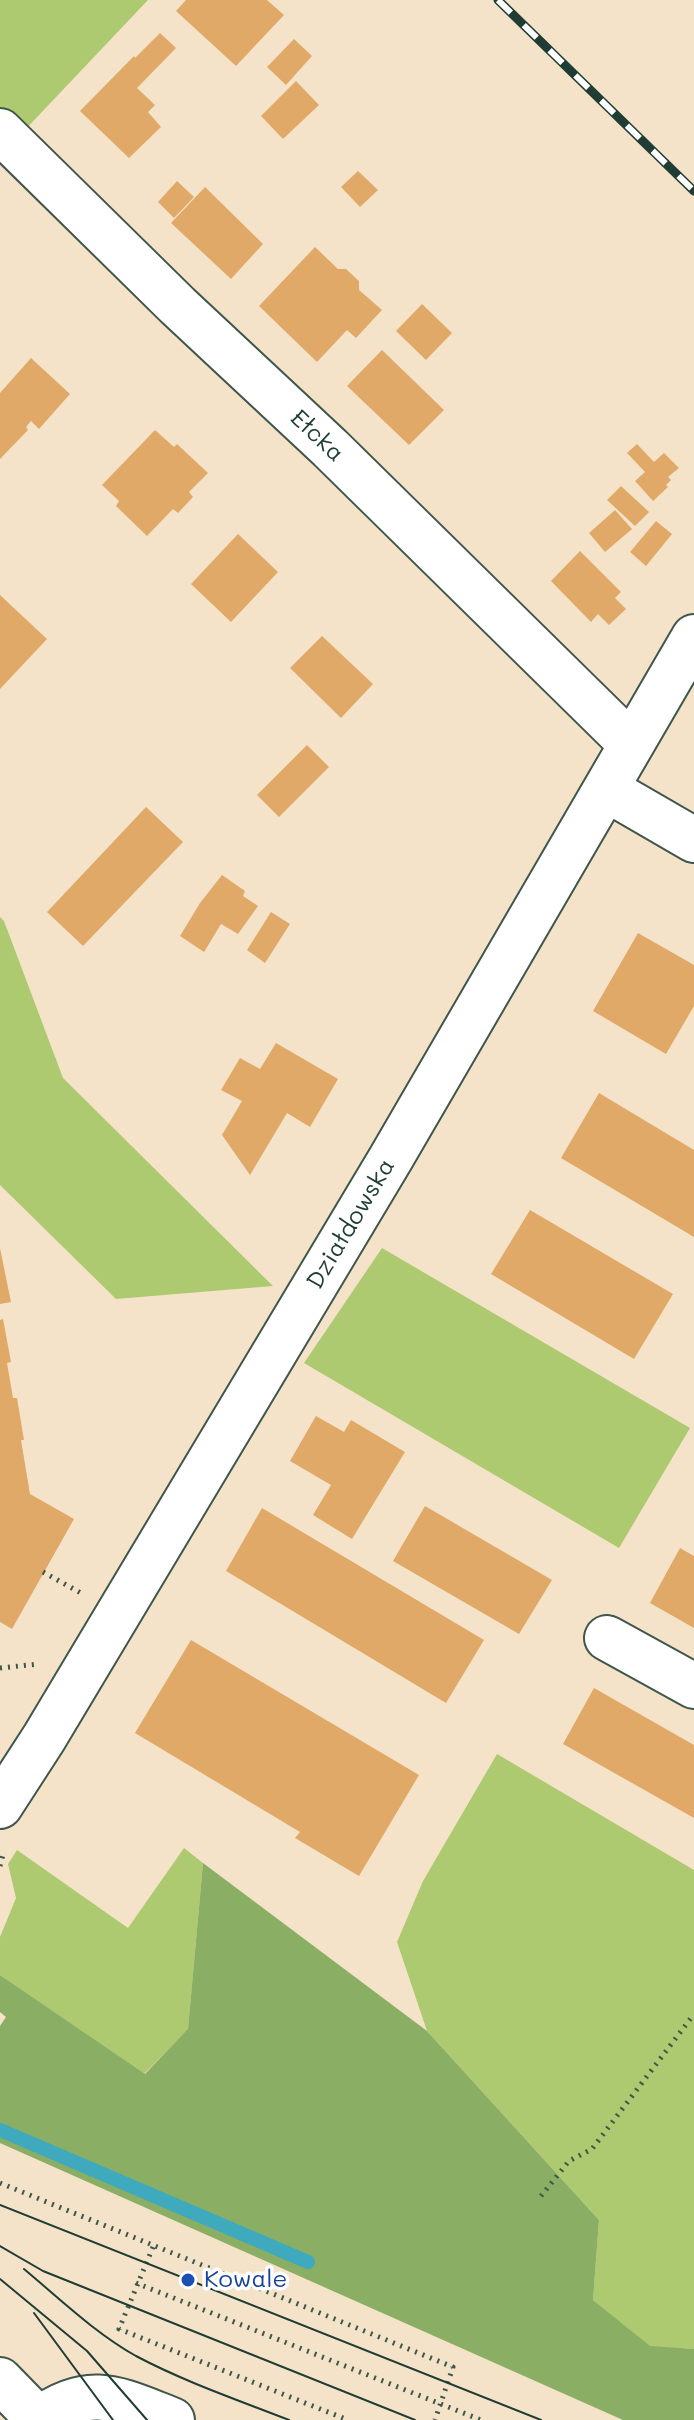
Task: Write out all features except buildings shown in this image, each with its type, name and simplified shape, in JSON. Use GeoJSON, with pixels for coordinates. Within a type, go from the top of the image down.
{"type":"FeatureCollection","features":[{"type":"Feature","properties":{"kind":"street","name":"Ełcka"},"geometry":{"type":"LineString","coordinates":[[0,131],[178,306],[330,448],[631,744]]}},
{"type":"Feature","properties":{"kind":"street","name":"Działdowska"},"geometry":{"type":"LineString","coordinates":[[0,1806],[44,1738],[383,1171],[694,637]]}},
{"type":"Feature","properties":{"kind":"street"},"geometry":{"type":"LineString","coordinates":[[606,789],[694,840]]}},
{"type":"Feature","properties":{"kind":"street"},"geometry":{"type":"LineString","coordinates":[[607,1638],[694,1686]]}},
{"type":"Feature","properties":{"kind":"street"},"geometry":{"type":"LineString","coordinates":[[0,2380],[39,2420],[59,2404],[94,2395],[172,2420]]}},
{"type":"Feature","properties":{"kind":"path"},"geometry":{"type":"LineString","coordinates":[[43,1572],[83,1595]]}},
{"type":"Feature","properties":{"kind":"path"},"geometry":{"type":"LineString","coordinates":[[0,1668],[43,1664]]}},
{"type":"Feature","properties":{"kind":"path"},"geometry":{"type":"LineString","coordinates":[[541,2196],[569,2161],[592,2149],[694,2014]]}},
{"type":"Feature","properties":{"kind":"path"},"geometry":{"type":"LineString","coordinates":[[0,2183],[453,2367],[435,2420]]}},
{"type":"Feature","properties":{"kind":"path"},"geometry":{"type":"LineString","coordinates":[[153,2247],[119,2329],[348,2420]]}},
{"type":"Feature","properties":{"kind":"path"},"geometry":{"type":"LineString","coordinates":[[136,2283],[481,2420]]}},
{"type":"Feature","properties":{"kind":"green space"},"geometry":{"type":"Polygon","coordinates":[[[0,0],[148,0],[22,133],[0,112],[0,0]]]}},
{"type":"Feature","properties":{"kind":"green space"},"geometry":{"type":"Polygon","coordinates":[[[0,917],[63,1078],[273,1286],[116,1299],[0,1185],[0,917]]]}},
{"type":"Feature","properties":{"kind":"green space"},"geometry":{"type":"Polygon","coordinates":[[[382,1248],[690,1428],[619,1548],[304,1363],[382,1248]]]}},
{"type":"Feature","properties":{"kind":"green space"},"geometry":{"type":"Polygon","coordinates":[[[497,1754],[694,1870],[694,2349],[650,2347],[593,2300],[599,2220],[427,2031],[397,1942],[423,1881],[497,1754]]]}},
{"type":"Feature","properties":{"kind":"green space"},"geometry":{"type":"Polygon","coordinates":[[[184,1848],[203,1863],[188,2030],[144,2074],[0,1975],[0,1937],[16,1898],[8,1864],[17,1850],[128,1928],[184,1848]]]}},
{"type":"Feature","properties":{"kind":"green space"},"geometry":{"type":"Polygon","coordinates":[[[203,1863],[427,2031],[599,2220],[593,2300],[650,2346],[694,2349],[694,2420],[623,2420],[0,2143],[0,2026],[6,2017],[0,2012],[0,1975],[145,2074],[188,2029],[203,1863]]]}},
{"type":"Feature","properties":{"kind":"waterway"},"geometry":{"type":"LineString","coordinates":[[0,2130],[308,2262]]}},
{"type":"Feature","properties":{"kind":"tram line"},"geometry":{"type":"LineString","coordinates":[[0,2205],[541,2420]]}},
{"type":"Feature","properties":{"kind":"tram line"},"geometry":{"type":"LineString","coordinates":[[0,2246],[43,2271],[415,2420]]}},
{"type":"Feature","properties":{"kind":"tram line"},"geometry":{"type":"LineString","coordinates":[[24,2269],[92,2326],[136,2356],[289,2420]]}},
{"type":"Feature","properties":{"kind":"tram line"},"geometry":{"type":"LineString","coordinates":[[0,2279],[87,2351],[147,2420]]}},
{"type":"Feature","properties":{"kind":"tram line"},"geometry":{"type":"LineString","coordinates":[[34,2313],[113,2420]]}},
{"type":"Feature","properties":{"kind":"railway"},"geometry":{"type":"LineString","coordinates":[[498,0],[694,191]]}},
{"type":"Feature","properties":{"kind":"place","name":"Kowale"},"geometry":{"type":"Point","coordinates":[188,2280]}}]}
